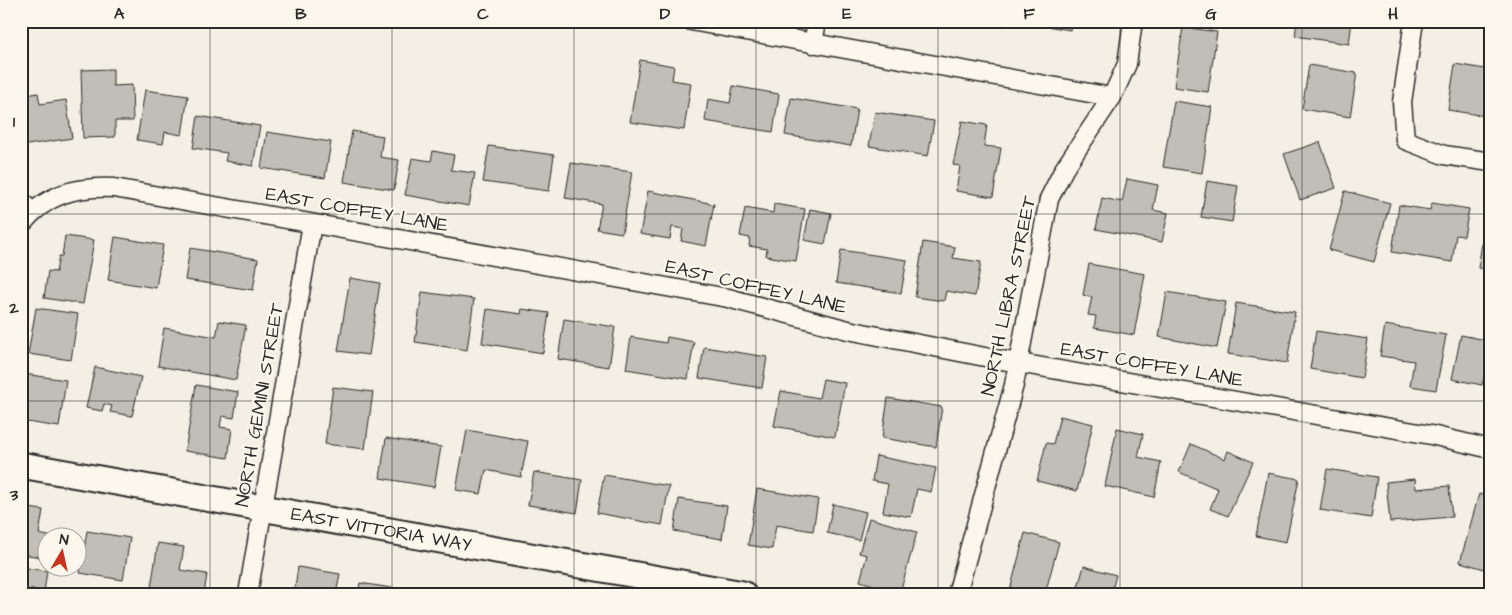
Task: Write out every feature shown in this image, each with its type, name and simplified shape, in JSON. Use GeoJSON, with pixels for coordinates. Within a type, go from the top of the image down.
{"type":"FeatureCollection","features":[{"type":"Feature","properties":{"kind":"street"},"geometry":{"type":"LineString","coordinates":[[691,21],[1112,97]]}},
{"type":"Feature","properties":{"kind":"street"},"geometry":{"type":"LineString","coordinates":[[813,44],[817,21]]}},
{"type":"Feature","properties":{"kind":"street","name":"NORTH LIBRA STREET"},"geometry":{"type":"LineString","coordinates":[[957,594],[1018,363],[1049,199],[1064,169],[1112,97],[1126,64],[1133,21]]}},
{"type":"Feature","properties":{"kind":"street"},"geometry":{"type":"LineString","coordinates":[[1414,21],[1402,102],[1405,140],[1444,154],[1491,162]]}},
{"type":"Feature","properties":{"kind":"street","name":"EAST COFFEY LANE"},"geometry":{"type":"LineString","coordinates":[[21,225],[35,211],[67,192],[89,187],[114,188],[728,298],[848,330],[1018,363],[1431,435],[1491,449]]}},
{"type":"Feature","properties":{"kind":"street","name":"NORTH GEMINI STREET"},"geometry":{"type":"LineString","coordinates":[[248,594],[312,224]]}},
{"type":"Feature","properties":{"kind":"street","name":"EAST VITTORIA WAY"},"geometry":{"type":"LineString","coordinates":[[21,465],[743,594]]}},
{"type":"Feature","properties":{"kind":"lane"},"geometry":{"type":"LineString","coordinates":[[21,192],[35,211]]}},
{"type":"Feature","properties":{"kind":"building"},"geometry":{"type":"Polygon","coordinates":[[[969,21],[1004,21],[1003,26],[969,21]]]}},
{"type":"Feature","properties":{"kind":"building"},"geometry":{"type":"Polygon","coordinates":[[[1035,21],[1072,21],[1070,30],[1035,24],[1035,21]]]}},
{"type":"Feature","properties":{"kind":"building"},"geometry":{"type":"Polygon","coordinates":[[[1297,21],[1352,21],[1349,44],[1295,36],[1297,21]]]}},
{"type":"Feature","properties":{"kind":"building"},"geometry":{"type":"Polygon","coordinates":[[[1183,27],[1217,32],[1208,92],[1174,87],[1183,27]]]}},
{"type":"Feature","properties":{"kind":"building"},"geometry":{"type":"Polygon","coordinates":[[[640,60],[674,66],[672,80],[691,83],[684,130],[630,122],[640,60]]]}},
{"type":"Feature","properties":{"kind":"building"},"geometry":{"type":"Polygon","coordinates":[[[1455,64],[1491,70],[1491,117],[1448,110],[1455,64]]]}},
{"type":"Feature","properties":{"kind":"building"},"geometry":{"type":"Polygon","coordinates":[[[1309,65],[1357,73],[1350,117],[1302,109],[1309,65]]]}},
{"type":"Feature","properties":{"kind":"building"},"geometry":{"type":"Polygon","coordinates":[[[113,69],[113,86],[132,85],[133,121],[115,121],[115,137],[83,138],[81,70],[113,69]]]}},
{"type":"Feature","properties":{"kind":"building"},"geometry":{"type":"Polygon","coordinates":[[[733,86],[779,94],[773,132],[705,121],[708,99],[730,103],[733,86]]]}},
{"type":"Feature","properties":{"kind":"building"},"geometry":{"type":"Polygon","coordinates":[[[145,90],[188,96],[182,135],[165,132],[163,144],[137,140],[145,90]]]}},
{"type":"Feature","properties":{"kind":"building"},"geometry":{"type":"Polygon","coordinates":[[[38,93],[40,104],[66,100],[72,138],[21,146],[21,96],[38,93]]]}},
{"type":"Feature","properties":{"kind":"building"},"geometry":{"type":"Polygon","coordinates":[[[791,98],[857,109],[851,146],[785,135],[791,98]]]}},
{"type":"Feature","properties":{"kind":"building"},"geometry":{"type":"Polygon","coordinates":[[[1174,101],[1212,107],[1202,173],[1163,167],[1174,101]]]}},
{"type":"Feature","properties":{"kind":"building"},"geometry":{"type":"Polygon","coordinates":[[[875,112],[934,121],[928,156],[869,146],[875,112]]]}},
{"type":"Feature","properties":{"kind":"building"},"geometry":{"type":"Polygon","coordinates":[[[198,116],[260,126],[253,166],[225,161],[227,153],[193,148],[198,116]]]}},
{"type":"Feature","properties":{"kind":"building"},"geometry":{"type":"Polygon","coordinates":[[[962,121],[987,125],[984,146],[1001,148],[993,197],[956,191],[960,166],[953,165],[962,121]]]}},
{"type":"Feature","properties":{"kind":"building"},"geometry":{"type":"Polygon","coordinates":[[[352,131],[383,136],[380,157],[399,160],[394,190],[344,182],[352,131]]]}},
{"type":"Feature","properties":{"kind":"building"},"geometry":{"type":"Polygon","coordinates":[[[267,132],[331,142],[325,178],[261,168],[267,132]]]}},
{"type":"Feature","properties":{"kind":"building"},"geometry":{"type":"Polygon","coordinates":[[[1320,142],[1336,188],[1300,200],[1284,154],[1320,142]]]}},
{"type":"Feature","properties":{"kind":"building"},"geometry":{"type":"Polygon","coordinates":[[[489,146],[554,155],[549,191],[483,182],[489,146]]]}},
{"type":"Feature","properties":{"kind":"building"},"geometry":{"type":"Polygon","coordinates":[[[433,151],[454,155],[451,170],[475,173],[469,206],[405,195],[412,158],[431,161],[433,151]]]}},
{"type":"Feature","properties":{"kind":"building"},"geometry":{"type":"Polygon","coordinates":[[[571,163],[632,172],[622,233],[597,229],[602,204],[565,198],[571,163]]]}},
{"type":"Feature","properties":{"kind":"building"},"geometry":{"type":"Polygon","coordinates":[[[1127,179],[1158,185],[1153,210],[1168,213],[1162,242],[1096,229],[1102,198],[1122,202],[1127,179]]]}},
{"type":"Feature","properties":{"kind":"building"},"geometry":{"type":"Polygon","coordinates":[[[1207,181],[1238,186],[1232,222],[1201,217],[1207,181]]]}},
{"type":"Feature","properties":{"kind":"building"},"geometry":{"type":"Polygon","coordinates":[[[648,191],[714,204],[706,246],[681,241],[683,229],[672,227],[670,239],[640,234],[648,191]]]}},
{"type":"Feature","properties":{"kind":"building"},"geometry":{"type":"Polygon","coordinates":[[[1345,191],[1390,203],[1374,262],[1329,250],[1345,191]]]}},
{"type":"Feature","properties":{"kind":"building"},"geometry":{"type":"Polygon","coordinates":[[[1432,203],[1469,209],[1464,236],[1456,235],[1452,262],[1392,252],[1399,205],[1430,210],[1432,203]]]}},
{"type":"Feature","properties":{"kind":"building"},"geometry":{"type":"Polygon","coordinates":[[[774,204],[805,209],[796,261],[766,256],[767,249],[749,246],[750,238],[740,236],[745,208],[773,213],[774,204]]]}},
{"type":"Feature","properties":{"kind":"building"},"geometry":{"type":"Polygon","coordinates":[[[810,209],[831,213],[825,244],[804,240],[810,209]]]}},
{"type":"Feature","properties":{"kind":"building"},"geometry":{"type":"Polygon","coordinates":[[[1487,212],[1491,212],[1491,270],[1478,268],[1487,212]]]}},
{"type":"Feature","properties":{"kind":"building"},"geometry":{"type":"Polygon","coordinates":[[[65,236],[94,240],[83,304],[44,298],[48,271],[56,272],[59,256],[62,256],[65,236]]]}},
{"type":"Feature","properties":{"kind":"building"},"geometry":{"type":"Polygon","coordinates":[[[115,237],[163,245],[156,288],[108,280],[115,237]]]}},
{"type":"Feature","properties":{"kind":"building"},"geometry":{"type":"Polygon","coordinates":[[[923,242],[955,247],[953,258],[981,262],[975,296],[946,291],[944,301],[915,297],[923,242]]]}},
{"type":"Feature","properties":{"kind":"building"},"geometry":{"type":"Polygon","coordinates":[[[190,248],[258,259],[253,290],[185,280],[190,248]]]}},
{"type":"Feature","properties":{"kind":"building"},"geometry":{"type":"Polygon","coordinates":[[[841,250],[907,260],[901,293],[836,283],[841,250]]]}},
{"type":"Feature","properties":{"kind":"building"},"geometry":{"type":"Polygon","coordinates":[[[1089,264],[1145,274],[1134,335],[1094,328],[1096,316],[1088,315],[1092,297],[1083,295],[1089,264]]]}},
{"type":"Feature","properties":{"kind":"building"},"geometry":{"type":"Polygon","coordinates":[[[350,278],[380,283],[369,355],[338,351],[350,278]]]}},
{"type":"Feature","properties":{"kind":"building"},"geometry":{"type":"Polygon","coordinates":[[[422,292],[474,299],[467,350],[415,342],[422,292]]]}},
{"type":"Feature","properties":{"kind":"building"},"geometry":{"type":"Polygon","coordinates":[[[1167,292],[1226,302],[1217,348],[1159,337],[1167,292]]]}},
{"type":"Feature","properties":{"kind":"building"},"geometry":{"type":"Polygon","coordinates":[[[1236,303],[1295,312],[1287,363],[1228,354],[1236,303]]]}},
{"type":"Feature","properties":{"kind":"building"},"geometry":{"type":"Polygon","coordinates":[[[36,308],[78,314],[71,360],[28,354],[36,308]]]}},
{"type":"Feature","properties":{"kind":"building"},"geometry":{"type":"Polygon","coordinates":[[[487,309],[521,314],[522,309],[549,313],[543,353],[482,343],[487,309]]]}},
{"type":"Feature","properties":{"kind":"building"},"geometry":{"type":"Polygon","coordinates":[[[564,319],[615,327],[609,367],[558,359],[564,319]]]}},
{"type":"Feature","properties":{"kind":"building"},"geometry":{"type":"Polygon","coordinates":[[[219,321],[246,325],[236,380],[158,366],[164,328],[216,337],[219,321]]]}},
{"type":"Feature","properties":{"kind":"building"},"geometry":{"type":"Polygon","coordinates":[[[1385,325],[1446,335],[1436,390],[1410,386],[1414,361],[1380,356],[1385,325]]]}},
{"type":"Feature","properties":{"kind":"building"},"geometry":{"type":"Polygon","coordinates":[[[1316,331],[1368,339],[1362,378],[1310,369],[1316,331]]]}},
{"type":"Feature","properties":{"kind":"building"},"geometry":{"type":"Polygon","coordinates":[[[1461,335],[1491,341],[1491,376],[1485,374],[1482,385],[1452,379],[1461,335]]]}},
{"type":"Feature","properties":{"kind":"building"},"geometry":{"type":"Polygon","coordinates":[[[631,337],[666,343],[667,337],[694,342],[688,379],[626,369],[631,337]]]}},
{"type":"Feature","properties":{"kind":"building"},"geometry":{"type":"Polygon","coordinates":[[[704,347],[767,357],[762,388],[699,378],[704,347]]]}},
{"type":"Feature","properties":{"kind":"building"},"geometry":{"type":"Polygon","coordinates":[[[95,367],[141,377],[132,416],[110,412],[112,406],[104,404],[102,411],[86,408],[95,367]]]}},
{"type":"Feature","properties":{"kind":"building"},"geometry":{"type":"Polygon","coordinates":[[[24,374],[66,380],[59,427],[21,421],[24,374]]]}},
{"type":"Feature","properties":{"kind":"building"},"geometry":{"type":"Polygon","coordinates":[[[823,379],[845,383],[835,437],[774,426],[781,391],[819,398],[823,379]]]}},
{"type":"Feature","properties":{"kind":"building"},"geometry":{"type":"Polygon","coordinates":[[[196,385],[238,392],[234,418],[222,416],[220,427],[232,429],[228,458],[185,451],[196,385]]]}},
{"type":"Feature","properties":{"kind":"building"},"geometry":{"type":"Polygon","coordinates":[[[333,387],[373,392],[365,449],[325,444],[333,387]]]}},
{"type":"Feature","properties":{"kind":"building"},"geometry":{"type":"Polygon","coordinates":[[[888,398],[942,407],[936,447],[882,438],[888,398]]]}},
{"type":"Feature","properties":{"kind":"building"},"geometry":{"type":"Polygon","coordinates":[[[1060,416],[1093,424],[1077,491],[1037,481],[1046,443],[1053,444],[1060,416]]]}},
{"type":"Feature","properties":{"kind":"building"},"geometry":{"type":"Polygon","coordinates":[[[1117,428],[1143,434],[1138,457],[1161,462],[1154,497],[1105,486],[1117,428]]]}},
{"type":"Feature","properties":{"kind":"building"},"geometry":{"type":"Polygon","coordinates":[[[467,430],[528,441],[521,477],[486,470],[481,494],[456,490],[467,430]]]}},
{"type":"Feature","properties":{"kind":"building"},"geometry":{"type":"Polygon","coordinates":[[[386,438],[441,447],[434,487],[380,478],[386,438]]]}},
{"type":"Feature","properties":{"kind":"building"},"geometry":{"type":"Polygon","coordinates":[[[1191,444],[1225,459],[1228,451],[1253,462],[1228,516],[1210,509],[1218,489],[1179,472],[1191,444]]]}},
{"type":"Feature","properties":{"kind":"building"},"geometry":{"type":"Polygon","coordinates":[[[876,456],[936,468],[931,492],[917,489],[911,517],[883,512],[888,484],[872,481],[876,456]]]}},
{"type":"Feature","properties":{"kind":"building"},"geometry":{"type":"Polygon","coordinates":[[[1327,469],[1377,477],[1371,518],[1320,510],[1327,469]]]}},
{"type":"Feature","properties":{"kind":"building"},"geometry":{"type":"Polygon","coordinates":[[[534,472],[582,480],[577,513],[528,505],[534,472]]]}},
{"type":"Feature","properties":{"kind":"building"},"geometry":{"type":"Polygon","coordinates":[[[1268,473],[1299,479],[1286,542],[1256,536],[1268,473]]]}},
{"type":"Feature","properties":{"kind":"building"},"geometry":{"type":"Polygon","coordinates":[[[604,475],[669,486],[662,525],[597,513],[604,475]]]}},
{"type":"Feature","properties":{"kind":"building"},"geometry":{"type":"Polygon","coordinates":[[[1415,479],[1416,489],[1449,486],[1452,517],[1390,522],[1386,482],[1415,479]]]}},
{"type":"Feature","properties":{"kind":"building"},"geometry":{"type":"Polygon","coordinates":[[[757,489],[818,499],[813,531],[776,525],[772,549],[748,545],[757,489]]]}},
{"type":"Feature","properties":{"kind":"building"},"geometry":{"type":"Polygon","coordinates":[[[1479,494],[1491,497],[1491,559],[1488,570],[1460,562],[1479,494]]]}},
{"type":"Feature","properties":{"kind":"building"},"geometry":{"type":"Polygon","coordinates":[[[679,499],[727,506],[722,539],[674,531],[679,499]]]}},
{"type":"Feature","properties":{"kind":"building"},"geometry":{"type":"Polygon","coordinates":[[[833,504],[866,512],[859,540],[827,533],[833,504]]]}},
{"type":"Feature","properties":{"kind":"building"},"geometry":{"type":"Polygon","coordinates":[[[21,507],[43,510],[40,528],[38,528],[38,557],[21,554],[21,507]]]}},
{"type":"Feature","properties":{"kind":"building"},"geometry":{"type":"Polygon","coordinates":[[[869,518],[917,532],[900,593],[860,581],[867,555],[859,553],[869,518]]]}},
{"type":"Feature","properties":{"kind":"building"},"geometry":{"type":"Polygon","coordinates":[[[88,531],[130,538],[123,580],[88,574],[88,531]]]}},
{"type":"Feature","properties":{"kind":"building"},"geometry":{"type":"Polygon","coordinates":[[[1025,533],[1059,542],[1045,594],[1009,594],[1025,533]]]}},
{"type":"Feature","properties":{"kind":"building"},"geometry":{"type":"Polygon","coordinates":[[[158,543],[184,547],[180,570],[207,574],[204,594],[150,594],[158,543]]]}},
{"type":"Feature","properties":{"kind":"building"},"geometry":{"type":"Polygon","coordinates":[[[1084,566],[1116,575],[1111,594],[1076,594],[1084,566]]]}},
{"type":"Feature","properties":{"kind":"building"},"geometry":{"type":"Polygon","coordinates":[[[21,567],[38,570],[38,578],[46,578],[44,592],[30,589],[29,594],[21,594],[21,567]]]}},
{"type":"Feature","properties":{"kind":"building"},"geometry":{"type":"Polygon","coordinates":[[[298,567],[340,574],[336,594],[294,594],[298,567]]]}},
{"type":"Feature","properties":{"kind":"building"},"geometry":{"type":"Polygon","coordinates":[[[360,583],[424,593],[424,594],[358,594],[360,583]]]}}]}
